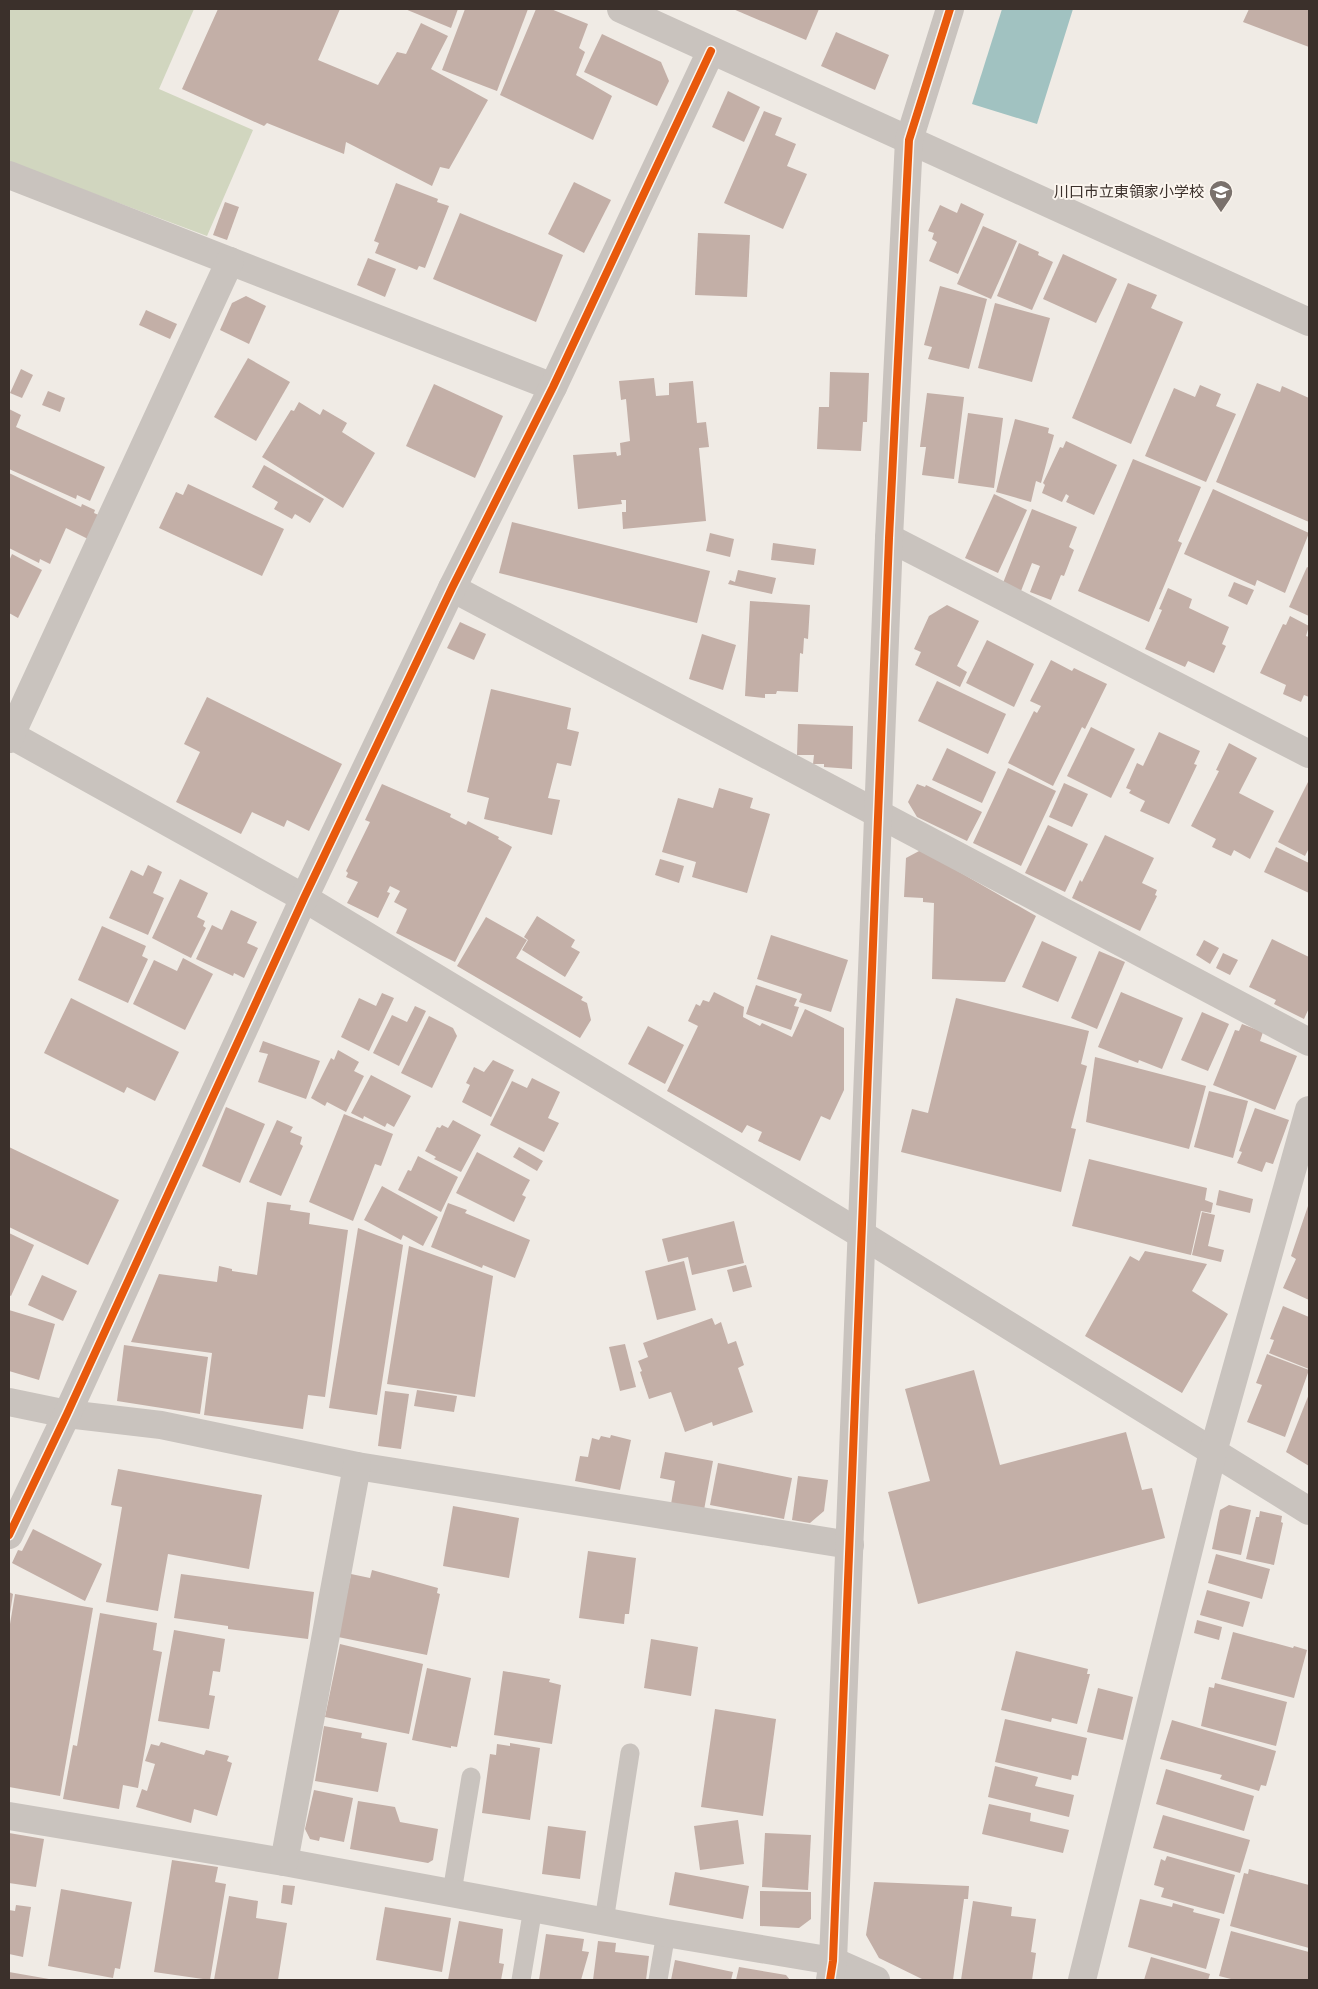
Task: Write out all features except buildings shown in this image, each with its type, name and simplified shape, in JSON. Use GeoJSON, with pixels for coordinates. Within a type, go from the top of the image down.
{"type":"FeatureCollection","features":[{"type":"Feature","properties":{"kind":"street"},"geometry":{"type":"LineString","coordinates":[[621,9],[1309,322]]}},
{"type":"Feature","properties":{"kind":"street"},"geometry":{"type":"LineString","coordinates":[[832,1971],[864,1236],[889,538],[909,140],[950,9]]}},
{"type":"Feature","properties":{"kind":"street"},"geometry":{"type":"LineString","coordinates":[[9,1535],[67,1414],[304,898],[452,588],[553,387],[710,51]]}},
{"type":"Feature","properties":{"kind":"street"},"geometry":{"type":"LineString","coordinates":[[9,175],[553,387]]}},
{"type":"Feature","properties":{"kind":"street"},"geometry":{"type":"LineString","coordinates":[[230,261],[9,736],[304,898],[864,1236],[1309,1511]]}},
{"type":"Feature","properties":{"kind":"street"},"geometry":{"type":"LineString","coordinates":[[889,538],[1309,754]]}},
{"type":"Feature","properties":{"kind":"street"},"geometry":{"type":"LineString","coordinates":[[452,588],[1309,1042]]}},
{"type":"Feature","properties":{"kind":"street"},"geometry":{"type":"LineString","coordinates":[[1082,1980],[1213,1452],[1309,1110]]}},
{"type":"Feature","properties":{"kind":"street"},"geometry":{"type":"LineString","coordinates":[[9,1402],[67,1414],[161,1425],[357,1466],[850,1545]]}},
{"type":"Feature","properties":{"kind":"street"},"geometry":{"type":"LineString","coordinates":[[284,1862],[357,1466]]}},
{"type":"Feature","properties":{"kind":"street"},"geometry":{"type":"LineString","coordinates":[[9,1816],[452,1892],[666,1933],[876,1980]]}},
{"type":"Feature","properties":{"kind":"lane"},"geometry":{"type":"LineString","coordinates":[[604,1921],[630,1753]]}},
{"type":"Feature","properties":{"kind":"lane"},"geometry":{"type":"LineString","coordinates":[[452,1892],[471,1776]]}},
{"type":"Feature","properties":{"kind":"lane"},"geometry":{"type":"LineString","coordinates":[[522,1980],[532,1908]]}},
{"type":"Feature","properties":{"kind":"lane"},"geometry":{"type":"LineString","coordinates":[[658,1980],[666,1933]]}},
{"type":"Feature","properties":{"kind":"green space"},"geometry":{"type":"Polygon","coordinates":[[[9,9],[194,9],[159,89],[253,130],[207,236],[9,162],[9,9]]]}},
{"type":"Feature","properties":{"kind":"water"},"geometry":{"type":"Polygon","coordinates":[[[1002,9],[1073,9],[1037,124],[972,104],[1002,9]]]}},
{"type":"Feature","properties":{"kind":"cycle path"},"geometry":{"type":"LineString","coordinates":[[830,1980],[833,1961],[889,538],[909,140],[950,9]]}},
{"type":"Feature","properties":{"kind":"cycle path"},"geometry":{"type":"LineString","coordinates":[[9,1535],[67,1414],[304,898],[452,588],[553,387],[711,51]]}},
{"type":"Feature","properties":{"kind":"place","name":"川口市立東領家小学校"},"geometry":{"type":"Point","coordinates":[1221,213]}}]}
